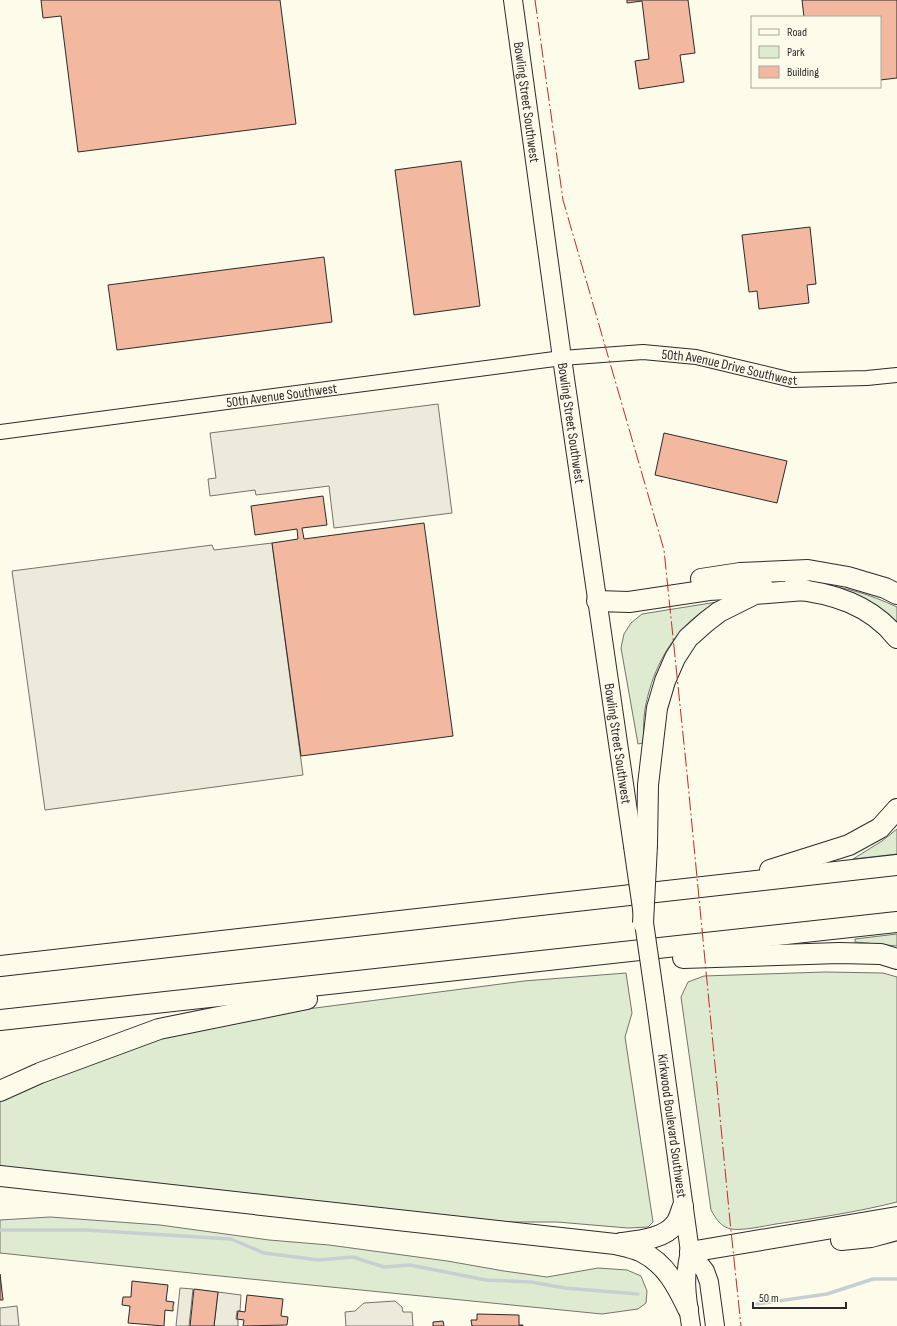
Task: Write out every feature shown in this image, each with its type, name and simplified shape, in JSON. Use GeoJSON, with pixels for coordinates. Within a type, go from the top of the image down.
{"type":"FeatureCollection","features":[{"type":"Feature","properties":{"kind":"highway"},"geometry":{"type":"LineString","coordinates":[[598,601],[628,592],[740,573],[808,570],[848,577],[885,588],[897,594]]}},
{"type":"Feature","properties":{"kind":"highway"},"geometry":{"type":"LineString","coordinates":[[598,601],[629,602],[710,590],[767,586],[805,590],[828,594],[849,602],[873,615],[890,629],[897,638]]}},
{"type":"Feature","properties":{"kind":"highway"},"geometry":{"type":"LineString","coordinates":[[644,923],[640,845],[656,708],[675,658],[688,638],[720,612],[755,594],[805,590]]}},
{"type":"Feature","properties":{"kind":"highway"},"geometry":{"type":"LineString","coordinates":[[727,884],[849,846],[880,828],[897,809]]}},
{"type":"Feature","properties":{"kind":"highway"},"geometry":{"type":"LineString","coordinates":[[0,966],[897,865]]}},
{"type":"Feature","properties":{"kind":"highway"},"geometry":{"type":"LineString","coordinates":[[0,1020],[897,922]]}},
{"type":"Feature","properties":{"kind":"highway"},"geometry":{"type":"LineString","coordinates":[[517,964],[839,953],[881,954],[897,959]]}},
{"type":"Feature","properties":{"kind":"highway"},"geometry":{"type":"LineString","coordinates":[[0,958],[87,957]]}},
{"type":"Feature","properties":{"kind":"highway"},"geometry":{"type":"LineString","coordinates":[[0,1091],[40,1073],[159,1029],[431,974]]}},
{"type":"Feature","properties":{"kind":"highway"},"geometry":{"type":"LineString","coordinates":[[0,1176],[615,1244],[641,1252],[666,1269],[690,1318]]}},
{"type":"Feature","properties":{"kind":"highway"},"geometry":{"type":"LineString","coordinates":[[615,1244],[642,1241],[663,1234],[676,1224],[683,1206]]}},
{"type":"Feature","properties":{"kind":"highway"},"geometry":{"type":"LineString","coordinates":[[690,1252],[897,1217]]}},
{"type":"Feature","properties":{"kind":"highway"},"geometry":{"type":"LineString","coordinates":[[690,1252],[742,1250],[814,1244],[871,1236],[897,1230]]}},
{"type":"Feature","properties":{"kind":"main road","name":"Bowling Street Southwest"},"geometry":{"type":"LineString","coordinates":[[513,0],[562,358],[598,601],[640,845]]}},
{"type":"Feature","properties":{"kind":"main road","name":"Kirkwood Boulevard Southwest"},"geometry":{"type":"LineString","coordinates":[[644,923],[690,1252],[686,1267],[685,1281],[690,1318]]}},
{"type":"Feature","properties":{"kind":"main road"},"geometry":{"type":"LineString","coordinates":[[690,1252],[705,1270],[709,1282],[715,1326]]}},
{"type":"Feature","properties":{"kind":"street","name":"50th Avenue Drive Southwest"},"geometry":{"type":"LineString","coordinates":[[562,358],[643,352],[696,357],[792,380],[867,378],[897,375]]}},
{"type":"Feature","properties":{"kind":"street","name":"50th Avenue Southwest"},"geometry":{"type":"LineString","coordinates":[[0,432],[562,358]]}},
{"type":"Feature","properties":{"kind":"green space"},"geometry":{"type":"Polygon","coordinates":[[[815,584],[857,592],[877,598],[897,607],[897,628],[815,584]]]}},
{"type":"Feature","properties":{"kind":"green space"},"geometry":{"type":"Polygon","coordinates":[[[717,602],[699,614],[684,627],[668,648],[651,684],[644,713],[643,743],[638,744],[621,648],[624,634],[631,623],[642,614],[717,602]]]}},
{"type":"Feature","properties":{"kind":"green space"},"geometry":{"type":"Polygon","coordinates":[[[897,829],[897,854],[853,859],[882,841],[897,829]]]}},
{"type":"Feature","properties":{"kind":"green space"},"geometry":{"type":"Polygon","coordinates":[[[897,934],[897,946],[855,942],[855,939],[897,934]]]}},
{"type":"Feature","properties":{"kind":"green space"},"geometry":{"type":"Polygon","coordinates":[[[825,972],[883,973],[897,977],[897,1202],[867,1209],[753,1228],[727,1228],[719,1222],[711,1210],[681,997],[688,982],[704,976],[825,972]]]}},
{"type":"Feature","properties":{"kind":"green space"},"geometry":{"type":"Polygon","coordinates":[[[626,973],[632,1013],[625,1037],[653,1222],[648,1227],[628,1228],[557,1222],[505,1222],[0,1167],[0,1100],[132,1047],[204,1026],[261,1015],[524,981],[626,973]]]}},
{"type":"Feature","properties":{"kind":"green space"},"geometry":{"type":"Polygon","coordinates":[[[50,1217],[160,1225],[269,1240],[329,1245],[447,1261],[547,1277],[598,1268],[627,1270],[641,1276],[647,1291],[646,1303],[638,1309],[602,1314],[0,1253],[0,1220],[50,1217]]]}},
{"type":"Feature","properties":{"kind":"shaded area"},"geometry":{"type":"Polygon","coordinates":[[[438,404],[452,513],[334,528],[329,486],[256,495],[255,490],[210,496],[208,479],[216,478],[210,433],[438,404]]]}},
{"type":"Feature","properties":{"kind":"shaded area"},"geometry":{"type":"Polygon","coordinates":[[[272,543],[303,775],[45,810],[12,571],[212,545],[214,550],[272,543]]]}},
{"type":"Feature","properties":{"kind":"shaded area"},"geometry":{"type":"Polygon","coordinates":[[[180,1288],[193,1289],[189,1326],[176,1326],[180,1288]]]}},
{"type":"Feature","properties":{"kind":"shaded area"},"geometry":{"type":"Polygon","coordinates":[[[218,1292],[241,1295],[240,1311],[237,1311],[236,1319],[238,1320],[238,1326],[214,1326],[218,1292]]]}},
{"type":"Feature","properties":{"kind":"shaded area"},"geometry":{"type":"Polygon","coordinates":[[[395,1301],[402,1307],[403,1312],[412,1312],[413,1326],[346,1326],[345,1312],[355,1311],[364,1303],[395,1301]]]}},
{"type":"Feature","properties":{"kind":"shaded area"},"geometry":{"type":"Polygon","coordinates":[[[17,1306],[19,1326],[0,1326],[0,1308],[17,1306]]]}},
{"type":"Feature","properties":{"kind":"building"},"geometry":{"type":"Polygon","coordinates":[[[41,0],[280,0],[296,124],[78,152],[61,16],[43,18],[41,0]]]}},
{"type":"Feature","properties":{"kind":"building"},"geometry":{"type":"Polygon","coordinates":[[[627,0],[688,0],[695,53],[680,55],[684,82],[639,89],[635,61],[649,59],[642,1],[627,3],[627,0]]]}},
{"type":"Feature","properties":{"kind":"building"},"geometry":{"type":"Polygon","coordinates":[[[802,0],[897,0],[897,78],[881,80],[881,16],[804,16],[802,0]]]}},
{"type":"Feature","properties":{"kind":"building"},"geometry":{"type":"Polygon","coordinates":[[[461,161],[480,306],[414,315],[395,170],[461,161]]]}},
{"type":"Feature","properties":{"kind":"building"},"geometry":{"type":"Polygon","coordinates":[[[810,227],[816,284],[807,285],[809,303],[759,309],[757,291],[749,292],[742,235],[810,227]]]}},
{"type":"Feature","properties":{"kind":"building"},"geometry":{"type":"Polygon","coordinates":[[[324,257],[332,322],[117,350],[108,285],[324,257]]]}},
{"type":"Feature","properties":{"kind":"building"},"geometry":{"type":"Polygon","coordinates":[[[664,433],[787,461],[777,503],[655,475],[664,433]]]}},
{"type":"Feature","properties":{"kind":"building"},"geometry":{"type":"Polygon","coordinates":[[[323,496],[327,525],[302,528],[304,539],[424,523],[453,736],[301,756],[272,543],[298,539],[297,529],[255,535],[251,506],[323,496]]]}},
{"type":"Feature","properties":{"kind":"building"},"geometry":{"type":"Polygon","coordinates":[[[0,1274],[3,1300],[0,1300],[0,1274]]]}},
{"type":"Feature","properties":{"kind":"building"},"geometry":{"type":"Polygon","coordinates":[[[132,1281],[168,1285],[166,1301],[174,1302],[173,1311],[165,1310],[164,1326],[128,1323],[130,1306],[122,1305],[123,1297],[131,1297],[132,1281]]]}},
{"type":"Feature","properties":{"kind":"building"},"geometry":{"type":"Polygon","coordinates":[[[194,1289],[218,1292],[214,1326],[190,1326],[194,1289]]]}},
{"type":"Feature","properties":{"kind":"building"},"geometry":{"type":"Polygon","coordinates":[[[247,1295],[283,1299],[281,1316],[288,1317],[287,1325],[243,1326],[244,1320],[237,1319],[238,1311],[245,1312],[247,1295]]]}},
{"type":"Feature","properties":{"kind":"building"},"geometry":{"type":"Polygon","coordinates":[[[477,1314],[519,1315],[519,1325],[523,1326],[472,1326],[471,1320],[477,1320],[477,1314]]]}},
{"type":"Feature","properties":{"kind":"building"},"geometry":{"type":"Polygon","coordinates":[[[443,1321],[444,1326],[433,1326],[433,1322],[443,1321]]]}},
{"type":"Feature","properties":{"kind":"waterway"},"geometry":{"type":"LineString","coordinates":[[0,1230],[85,1230],[231,1239],[264,1253],[319,1260],[353,1257],[384,1267],[410,1265],[486,1280],[531,1282],[565,1288],[638,1294]]}},
{"type":"Feature","properties":{"kind":"waterway"},"geometry":{"type":"LineString","coordinates":[[757,1304],[827,1294],[873,1279],[897,1279]]}},
{"type":"Feature","properties":{"kind":"power"},"geometry":{"type":"LineString","coordinates":[[535,0],[563,200],[664,550],[741,1326]]}}]}
